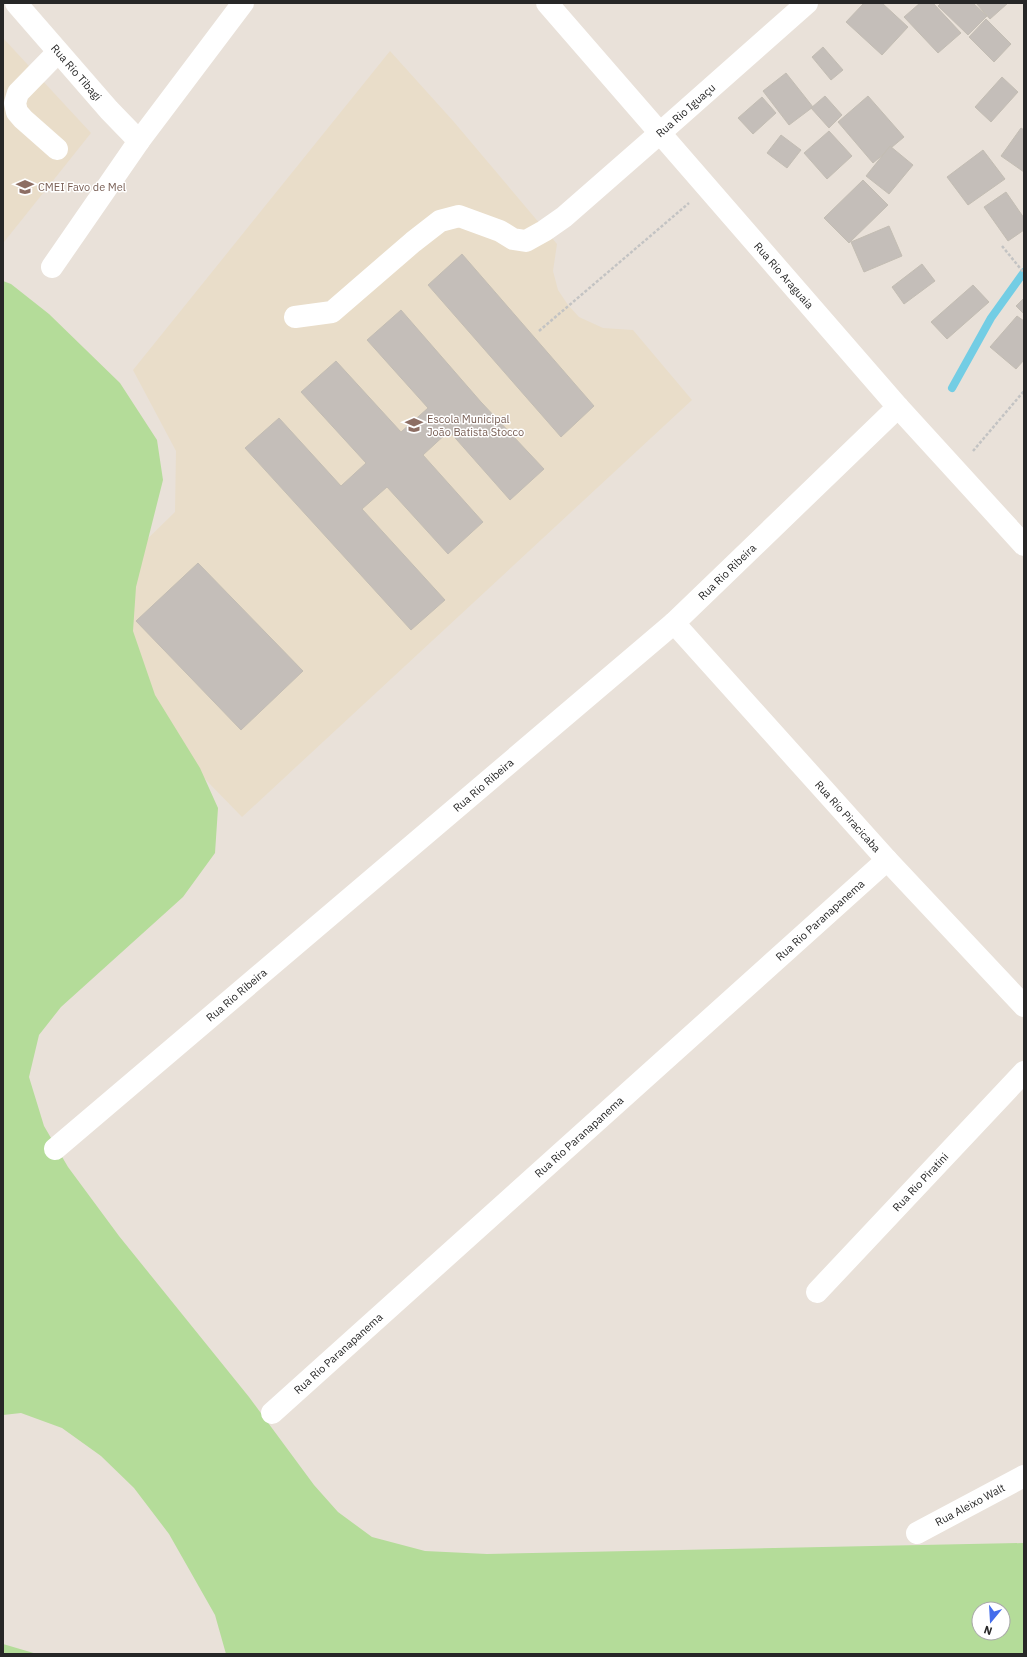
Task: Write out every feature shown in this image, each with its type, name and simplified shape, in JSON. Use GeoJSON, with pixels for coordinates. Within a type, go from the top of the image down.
{"type":"FeatureCollection","features":[{"type":"Feature","properties":{"kind":"street","name":"Rua Rio Tibagi"},"geometry":{"type":"LineString","coordinates":[[16,3],[109,110],[139,141]]}},
{"type":"Feature","properties":{"kind":"street"},"geometry":{"type":"LineString","coordinates":[[52,267],[139,141],[243,3]]}},
{"type":"Feature","properties":{"kind":"street","name":"Rua Rio Araguaia"},"geometry":{"type":"LineString","coordinates":[[547,3],[898,407],[1024,545]]}},
{"type":"Feature","properties":{"kind":"street","name":"Rua Rio Iguaçu"},"geometry":{"type":"LineString","coordinates":[[296,317],[332,312],[413,242],[440,221],[458,216],[500,231],[513,239],[526,241],[544,230],[564,217],[807,3]]}},
{"type":"Feature","properties":{"kind":"street"},"geometry":{"type":"LineString","coordinates":[[58,52],[18,93],[15,103],[17,112],[22,119],[58,149]]}},
{"type":"Feature","properties":{"kind":"street","name":"Rua Rio Ribeira"},"geometry":{"type":"LineString","coordinates":[[55,1149],[674,623],[898,407]]}},
{"type":"Feature","properties":{"kind":"street","name":"Rua Rio Piracicaba"},"geometry":{"type":"LineString","coordinates":[[674,623],[887,860],[1024,1006]]}},
{"type":"Feature","properties":{"kind":"street","name":"Rua Rio Paranapanema"},"geometry":{"type":"LineString","coordinates":[[272,1413],[887,860]]}},
{"type":"Feature","properties":{"kind":"street","name":"Rua Rio Piratini"},"geometry":{"type":"LineString","coordinates":[[817,1292],[1024,1072]]}},
{"type":"Feature","properties":{"kind":"street","name":"Rua Aleixo Walt"},"geometry":{"type":"LineString","coordinates":[[917,1533],[1024,1476]]}},
{"type":"Feature","properties":{"kind":"path"},"geometry":{"type":"LineString","coordinates":[[539,331],[707,188]]}},
{"type":"Feature","properties":{"kind":"path"},"geometry":{"type":"LineString","coordinates":[[1002,246],[1024,273]]}},
{"type":"Feature","properties":{"kind":"path"},"geometry":{"type":"LineString","coordinates":[[956,471],[1024,391]]}},
{"type":"Feature","properties":{"kind":"shaded area","name":"CMEI Favo de Mel"},"geometry":{"type":"Polygon","coordinates":[[[3,38],[91,133],[4,242],[3,242],[3,38]]]}},
{"type":"Feature","properties":{"kind":"shaded area","name":"Escola Municipal João Batista Stocco"},"geometry":{"type":"Polygon","coordinates":[[[390,51],[454,122],[557,244],[553,271],[558,290],[568,305],[579,317],[603,328],[633,330],[692,400],[242,817],[57,627],[175,512],[176,451],[133,370],[390,51]]]}},
{"type":"Feature","properties":{"kind":"green space"},"geometry":{"type":"Polygon","coordinates":[[[3,281],[11,284],[49,314],[120,383],[157,440],[163,480],[136,587],[133,631],[155,695],[200,768],[218,808],[215,853],[183,897],[61,1007],[39,1035],[29,1077],[44,1126],[68,1167],[119,1236],[249,1397],[314,1485],[338,1512],[372,1537],[425,1551],[487,1554],[1024,1543],[1024,1654],[226,1654],[215,1615],[169,1534],[134,1488],[101,1456],[62,1428],[21,1413],[3,1415],[3,281]]]}},
{"type":"Feature","properties":{"kind":"green space"},"geometry":{"type":"Polygon","coordinates":[[[3,1644],[37,1654],[3,1654],[3,1644]]]}},
{"type":"Feature","properties":{"kind":"building"},"geometry":{"type":"Polygon","coordinates":[[[864,3],[882,3],[908,27],[882,55],[846,22],[864,3]]]}},
{"type":"Feature","properties":{"kind":"building"},"geometry":{"type":"Polygon","coordinates":[[[920,3],[933,3],[961,33],[938,53],[904,17],[920,3]]]}},
{"type":"Feature","properties":{"kind":"building"},"geometry":{"type":"Polygon","coordinates":[[[941,3],[973,3],[987,16],[968,35],[938,6],[941,3]]]}},
{"type":"Feature","properties":{"kind":"building"},"geometry":{"type":"Polygon","coordinates":[[[976,3],[1008,3],[990,19],[976,3]]]}},
{"type":"Feature","properties":{"kind":"building"},"geometry":{"type":"Polygon","coordinates":[[[986,19],[1011,44],[994,62],[969,37],[986,19]]]}},
{"type":"Feature","properties":{"kind":"building"},"geometry":{"type":"Polygon","coordinates":[[[823,47],[843,70],[831,80],[812,57],[823,47]]]}},
{"type":"Feature","properties":{"kind":"building"},"geometry":{"type":"Polygon","coordinates":[[[786,73],[813,107],[789,125],[763,91],[786,73]]]}},
{"type":"Feature","properties":{"kind":"building"},"geometry":{"type":"Polygon","coordinates":[[[1002,77],[1018,92],[991,122],[975,107],[1002,77]]]}},
{"type":"Feature","properties":{"kind":"building"},"geometry":{"type":"Polygon","coordinates":[[[825,96],[842,115],[829,128],[811,108],[825,96]]]}},
{"type":"Feature","properties":{"kind":"building"},"geometry":{"type":"Polygon","coordinates":[[[868,96],[904,137],[873,163],[838,122],[868,96]]]}},
{"type":"Feature","properties":{"kind":"building"},"geometry":{"type":"Polygon","coordinates":[[[762,97],[776,113],[753,134],[738,118],[762,97]]]}},
{"type":"Feature","properties":{"kind":"building"},"geometry":{"type":"Polygon","coordinates":[[[1021,128],[1024,130],[1024,172],[1001,156],[1021,128]]]}},
{"type":"Feature","properties":{"kind":"building"},"geometry":{"type":"Polygon","coordinates":[[[829,131],[852,156],[827,179],[804,153],[829,131]]]}},
{"type":"Feature","properties":{"kind":"building"},"geometry":{"type":"Polygon","coordinates":[[[781,135],[801,150],[787,168],[767,153],[781,135]]]}},
{"type":"Feature","properties":{"kind":"building"},"geometry":{"type":"Polygon","coordinates":[[[890,146],[913,165],[889,194],[866,176],[890,146]]]}},
{"type":"Feature","properties":{"kind":"building"},"geometry":{"type":"Polygon","coordinates":[[[983,150],[1005,179],[968,205],[947,177],[983,150]]]}},
{"type":"Feature","properties":{"kind":"building"},"geometry":{"type":"Polygon","coordinates":[[[863,180],[888,205],[849,243],[824,218],[863,180]]]}},
{"type":"Feature","properties":{"kind":"building"},"geometry":{"type":"Polygon","coordinates":[[[1006,192],[1024,218],[1024,230],[1008,241],[984,207],[1006,192]]]}},
{"type":"Feature","properties":{"kind":"building"},"geometry":{"type":"Polygon","coordinates":[[[889,226],[902,256],[864,272],[851,242],[889,226]]]}},
{"type":"Feature","properties":{"kind":"building"},"geometry":{"type":"Polygon","coordinates":[[[462,254],[594,406],[561,437],[428,285],[462,254]]]}},
{"type":"Feature","properties":{"kind":"building"},"geometry":{"type":"Polygon","coordinates":[[[922,264],[935,281],[904,304],[892,287],[922,264]]]}},
{"type":"Feature","properties":{"kind":"building"},"geometry":{"type":"Polygon","coordinates":[[[973,285],[989,302],[947,339],[931,322],[973,285]]]}},
{"type":"Feature","properties":{"kind":"building"},"geometry":{"type":"Polygon","coordinates":[[[1024,298],[1024,314],[1016,306],[1024,298]]]}},
{"type":"Feature","properties":{"kind":"building"},"geometry":{"type":"Polygon","coordinates":[[[401,310],[481,402],[544,469],[510,500],[449,431],[423,455],[483,522],[448,554],[387,487],[362,509],[445,600],[411,630],[245,448],[279,418],[341,486],[366,463],[301,392],[336,361],[401,432],[428,408],[367,340],[401,310]]]}},
{"type":"Feature","properties":{"kind":"building"},"geometry":{"type":"Polygon","coordinates":[[[1017,316],[1024,321],[1024,360],[1016,369],[990,347],[1017,316]]]}},
{"type":"Feature","properties":{"kind":"building"},"geometry":{"type":"Polygon","coordinates":[[[198,563],[303,671],[241,730],[136,621],[198,563]]]}},
{"type":"Feature","properties":{"kind":"waterway"},"geometry":{"type":"LineString","coordinates":[[952,388],[991,318],[1024,272]]}},
{"type":"Feature","properties":{"kind":"place","name":"CMEI Favo de Mel"},"geometry":{"type":"Point","coordinates":[25,187]}},
{"type":"Feature","properties":{"kind":"place","name":"Escola Municipal João Batista Stocco"},"geometry":{"type":"Point","coordinates":[414,425]}}]}
